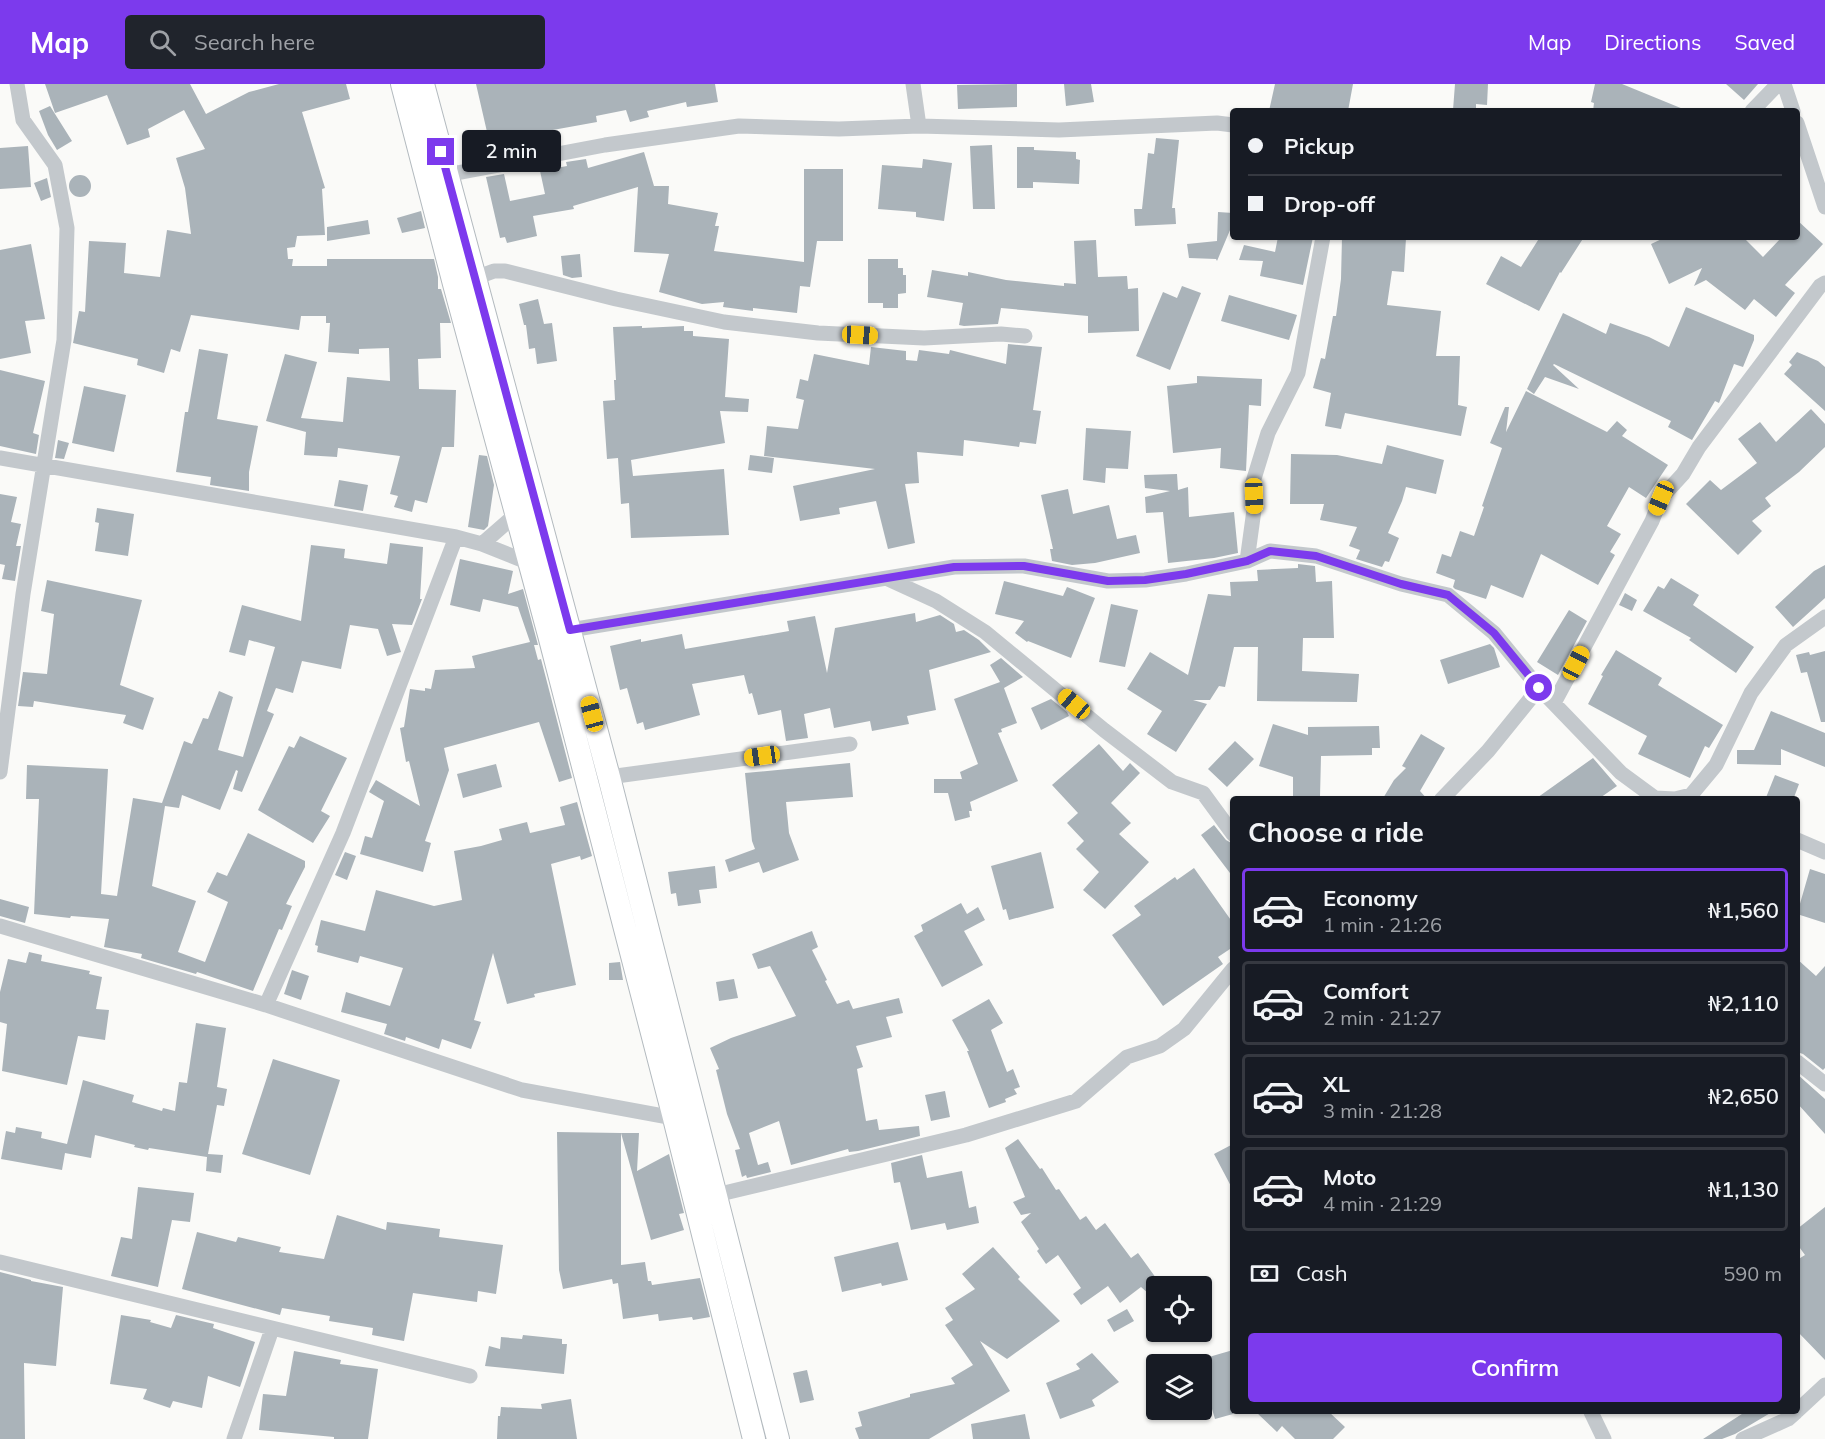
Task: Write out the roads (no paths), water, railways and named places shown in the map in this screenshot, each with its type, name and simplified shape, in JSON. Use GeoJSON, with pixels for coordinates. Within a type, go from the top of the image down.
{"type":"FeatureCollection","features":[{"type":"Feature","properties":{"kind":"street"},"geometry":{"type":"LineString","coordinates":[[0,772],[22,594],[64,340],[67,228],[55,165],[23,120],[17,84]]}},
{"type":"Feature","properties":{"kind":"street"},"geometry":{"type":"LineString","coordinates":[[402,84],[527,562],[549,635],[754,1439]]}},
{"type":"Feature","properties":{"kind":"street"},"geometry":{"type":"LineString","coordinates":[[423,84],[609,777],[777,1439]]}},
{"type":"Feature","properties":{"kind":"street"},"geometry":{"type":"LineString","coordinates":[[913,84],[919,126]]}},
{"type":"Feature","properties":{"kind":"street"},"geometry":{"type":"LineString","coordinates":[[1755,108],[1778,84]]}},
{"type":"Feature","properties":{"kind":"street"},"geometry":{"type":"LineString","coordinates":[[1784,84],[1792,108]]}},
{"type":"Feature","properties":{"kind":"street"},"geometry":{"type":"LineString","coordinates":[[446,175],[616,144],[739,126],[840,129],[919,126],[1059,130],[1205,123],[1230,125]]}},
{"type":"Feature","properties":{"kind":"street"},"geometry":{"type":"LineString","coordinates":[[1800,132],[1825,207]]}},
{"type":"Feature","properties":{"kind":"street"},"geometry":{"type":"LineString","coordinates":[[1247,561],[1254,510],[1253,482],[1268,433],[1298,373],[1322,240]]}},
{"type":"Feature","properties":{"kind":"street"},"geometry":{"type":"LineString","coordinates":[[475,278],[494,271],[505,271],[616,299],[724,322],[818,333],[924,338],[1000,334],[1025,336]]}},
{"type":"Feature","properties":{"kind":"street"},"geometry":{"type":"LineString","coordinates":[[1554,704],[1652,521],[1661,498],[1683,474],[1699,447],[1820,286],[1825,283]]}},
{"type":"Feature","properties":{"kind":"street"},"geometry":{"type":"LineString","coordinates":[[0,458],[456,537],[482,544],[527,562]]}},
{"type":"Feature","properties":{"kind":"street"},"geometry":{"type":"LineString","coordinates":[[482,544],[515,515]]}},
{"type":"Feature","properties":{"kind":"street"},"geometry":{"type":"LineString","coordinates":[[266,1005],[343,833],[456,537]]}},
{"type":"Feature","properties":{"kind":"street"},"geometry":{"type":"LineString","coordinates":[[570,630],[954,567],[1024,566],[1108,581],[1145,580],[1247,561],[1270,551],[1316,556],[1401,584],[1448,595],[1494,633],[1539,688],[1621,773],[1652,796]]}},
{"type":"Feature","properties":{"kind":"street"},"geometry":{"type":"LineString","coordinates":[[888,579],[936,601],[985,632],[1104,730],[1172,782],[1203,793],[1230,830]]}},
{"type":"Feature","properties":{"kind":"street"},"geometry":{"type":"LineString","coordinates":[[1694,796],[1716,765],[1751,693],[1786,645],[1825,617]]}},
{"type":"Feature","properties":{"kind":"street"},"geometry":{"type":"LineString","coordinates":[[1445,796],[1488,751],[1539,688]]}},
{"type":"Feature","properties":{"kind":"street"},"geometry":{"type":"LineString","coordinates":[[609,777],[850,744]]}},
{"type":"Feature","properties":{"kind":"street"},"geometry":{"type":"LineString","coordinates":[[1800,841],[1825,852]]}},
{"type":"Feature","properties":{"kind":"street"},"geometry":{"type":"LineString","coordinates":[[0,926],[266,1005],[522,1090],[674,1118]]}},
{"type":"Feature","properties":{"kind":"street"},"geometry":{"type":"LineString","coordinates":[[716,1195],[966,1135],[1076,1101],[1128,1057],[1160,1046],[1184,1029],[1230,973]]}},
{"type":"Feature","properties":{"kind":"street"},"geometry":{"type":"LineString","coordinates":[[1800,1064],[1825,1084]]}},
{"type":"Feature","properties":{"kind":"street"},"geometry":{"type":"LineString","coordinates":[[0,1262],[470,1376]]}},
{"type":"Feature","properties":{"kind":"street"},"geometry":{"type":"LineString","coordinates":[[234,1439],[272,1329]]}},
{"type":"Feature","properties":{"kind":"street"},"geometry":{"type":"LineString","coordinates":[[1800,1408],[1825,1385]]}},
{"type":"Feature","properties":{"kind":"street"},"geometry":{"type":"LineString","coordinates":[[1592,1414],[1604,1439]]}},
{"type":"Feature","properties":{"kind":"street"},"geometry":{"type":"LineString","coordinates":[[1743,1439],[1788,1419],[1794,1414]]}}]}
